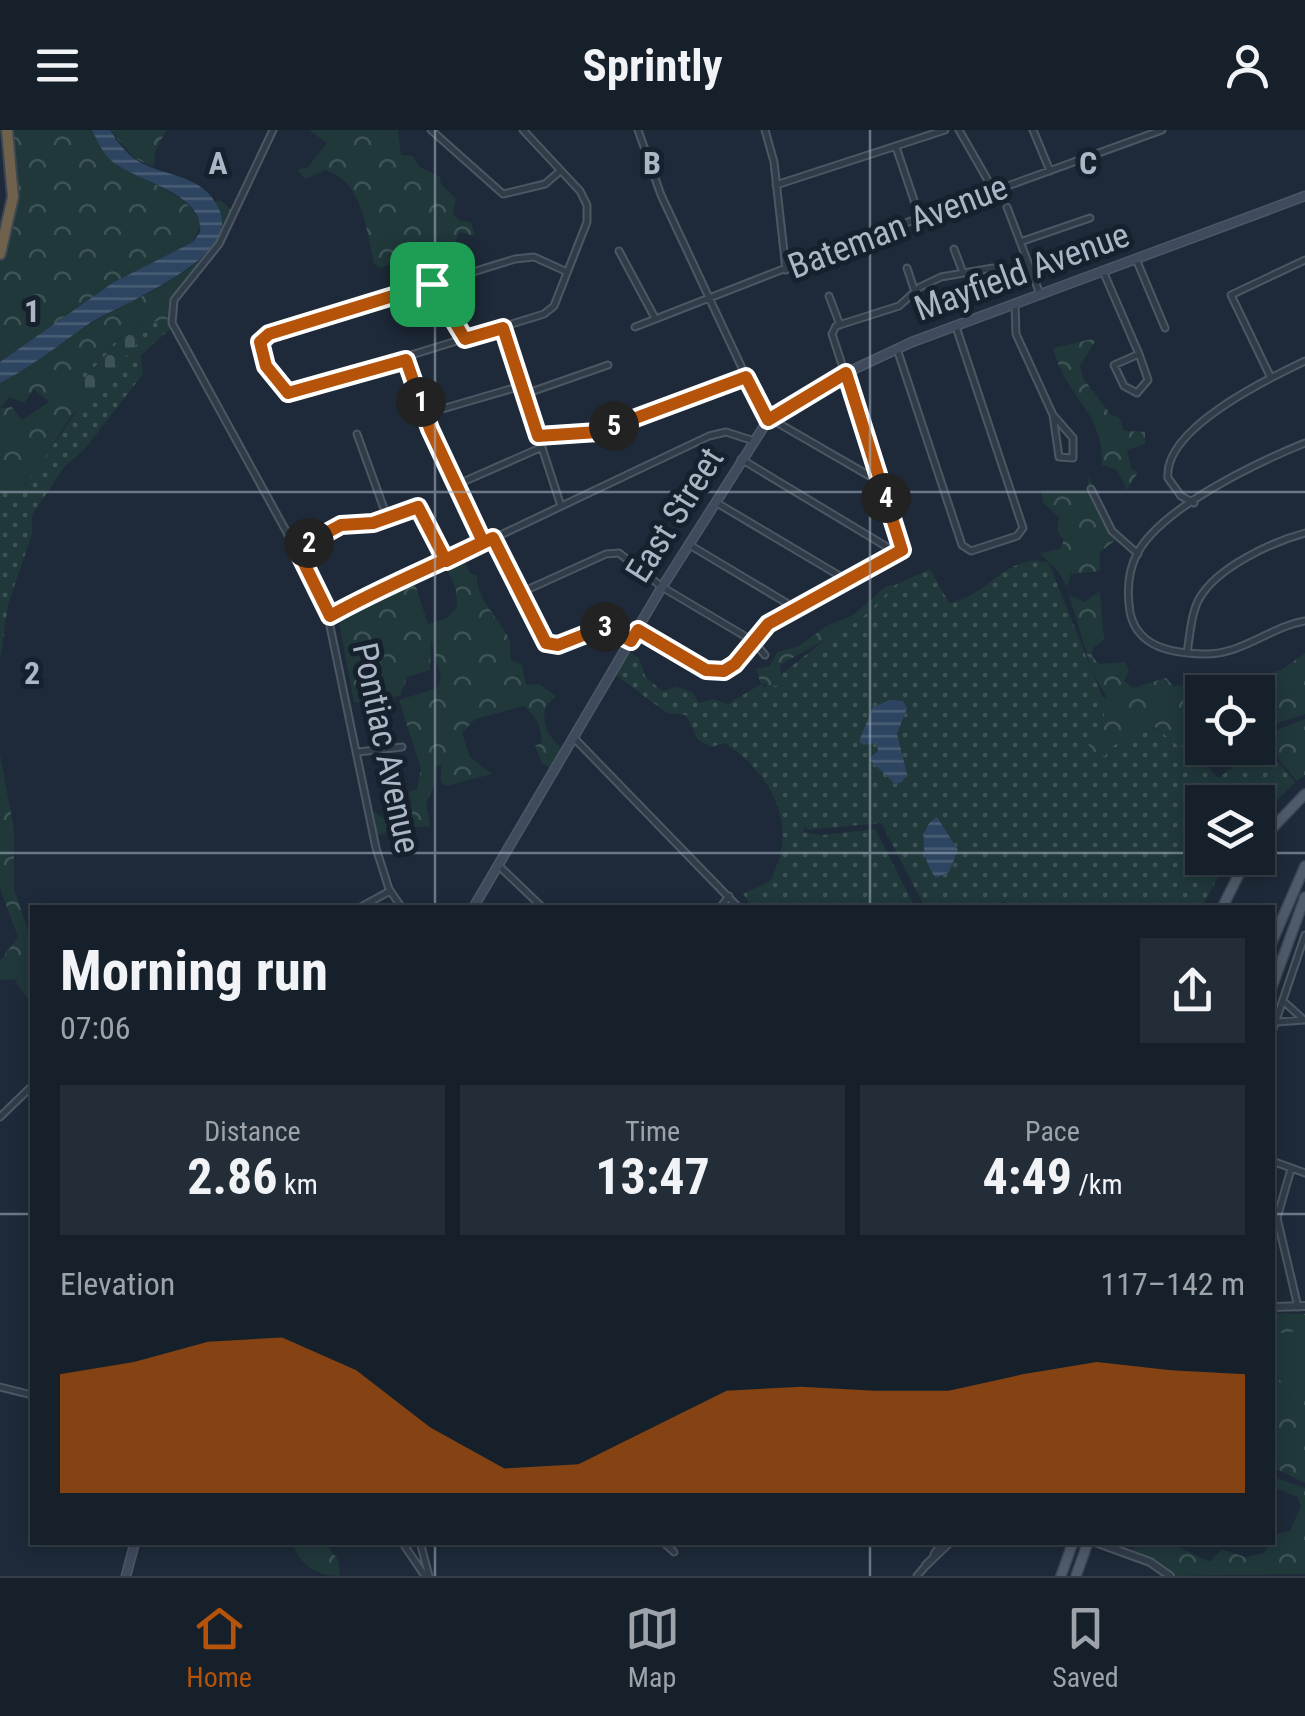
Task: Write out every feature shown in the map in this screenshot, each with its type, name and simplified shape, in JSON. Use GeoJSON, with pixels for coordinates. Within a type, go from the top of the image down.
{"type":"FeatureCollection","features":[{"type":"Feature","properties":{"kind":"highway"},"geometry":{"type":"LineString","coordinates":[[0,234],[7,187],[4,130]]}},
{"type":"Feature","properties":{"kind":"highway"},"geometry":{"type":"LineString","coordinates":[[0,254],[13,197],[4,130]]}},
{"type":"Feature","properties":{"kind":"main road","name":"Mayfield Avenue"},"geometry":{"type":"LineString","coordinates":[[768,420],[846,373],[897,349],[1305,196]]}},
{"type":"Feature","properties":{"kind":"main road","name":"East Street"},"geometry":{"type":"LineString","coordinates":[[475,905],[688,544],[768,420]]}},
{"type":"Feature","properties":{"kind":"main road"},"geometry":{"type":"LineString","coordinates":[[1275,825],[1305,794]]}},
{"type":"Feature","properties":{"kind":"main road"},"geometry":{"type":"LineString","coordinates":[[1275,935],[1305,866]]}},
{"type":"Feature","properties":{"kind":"main road"},"geometry":{"type":"LineString","coordinates":[[1224,905],[1238,875]]}},
{"type":"Feature","properties":{"kind":"main road"},"geometry":{"type":"LineString","coordinates":[[1275,978],[1305,888]]}},
{"type":"Feature","properties":{"kind":"main road"},"geometry":{"type":"LineString","coordinates":[[1296,916],[1305,898]]}},
{"type":"Feature","properties":{"kind":"main road"},"geometry":{"type":"LineString","coordinates":[[126,1576],[134,1545]]}},
{"type":"Feature","properties":{"kind":"main road"},"geometry":{"type":"LineString","coordinates":[[1061,1576],[1072,1545]]}},
{"type":"Feature","properties":{"kind":"main road"},"geometry":{"type":"LineString","coordinates":[[1076,1576],[1090,1545]]}},
{"type":"Feature","properties":{"kind":"street","name":"Pontiac Avenue"},"geometry":{"type":"LineString","coordinates":[[272,130],[219,244],[174,300],[177,335],[297,549],[330,616],[376,848],[390,890],[400,905]]}},
{"type":"Feature","properties":{"kind":"street"},"geometry":{"type":"LineString","coordinates":[[431,130],[503,194],[545,184],[559,172]]}},
{"type":"Feature","properties":{"kind":"street"},"geometry":{"type":"LineString","coordinates":[[523,130],[580,192],[588,212],[554,306],[536,318],[288,393],[278,387],[259,351],[263,338],[528,256],[566,271]]}},
{"type":"Feature","properties":{"kind":"street"},"geometry":{"type":"LineString","coordinates":[[638,130],[661,195],[768,420],[880,482]]}},
{"type":"Feature","properties":{"kind":"street"},"geometry":{"type":"LineString","coordinates":[[764,130],[774,162],[786,270]]}},
{"type":"Feature","properties":{"kind":"street"},"geometry":{"type":"LineString","coordinates":[[776,185],[945,130]]}},
{"type":"Feature","properties":{"kind":"street"},"geometry":{"type":"LineString","coordinates":[[958,130],[994,191]]}},
{"type":"Feature","properties":{"kind":"street"},"geometry":{"type":"LineString","coordinates":[[1032,130],[1050,171]]}},
{"type":"Feature","properties":{"kind":"street"},"geometry":{"type":"LineString","coordinates":[[1138,130],[1141,138]]}},
{"type":"Feature","properties":{"kind":"street","name":"Bateman Avenue"},"geometry":{"type":"LineString","coordinates":[[635,327],[1162,130]]}},
{"type":"Feature","properties":{"kind":"street"},"geometry":{"type":"LineString","coordinates":[[896,147],[920,218]]}},
{"type":"Feature","properties":{"kind":"street"},"geometry":{"type":"LineString","coordinates":[[1007,207],[1040,294]]}},
{"type":"Feature","properties":{"kind":"street"},"geometry":{"type":"LineString","coordinates":[[1020,242],[1090,218]]}},
{"type":"Feature","properties":{"kind":"street"},"geometry":{"type":"LineString","coordinates":[[954,249],[962,270]]}},
{"type":"Feature","properties":{"kind":"street"},"geometry":{"type":"LineString","coordinates":[[619,251],[655,318]]}},
{"type":"Feature","properties":{"kind":"street"},"geometry":{"type":"LineString","coordinates":[[1136,259],[1165,328]]}},
{"type":"Feature","properties":{"kind":"street"},"geometry":{"type":"LineString","coordinates":[[1271,378],[1230,297],[1305,260]]}},
{"type":"Feature","properties":{"kind":"street"},"geometry":{"type":"LineString","coordinates":[[421,261],[465,339]]}},
{"type":"Feature","properties":{"kind":"street"},"geometry":{"type":"LineString","coordinates":[[907,268],[915,292]]}},
{"type":"Feature","properties":{"kind":"street"},"geometry":{"type":"LineString","coordinates":[[638,630],[706,670],[731,668],[768,624],[902,550],[832,334],[840,325],[899,306],[915,292],[962,270],[993,268]]}},
{"type":"Feature","properties":{"kind":"street"},"geometry":{"type":"LineString","coordinates":[[1104,271],[1139,354],[1148,380],[1137,393],[1124,386],[1114,366],[1139,354]]}},
{"type":"Feature","properties":{"kind":"street"},"geometry":{"type":"LineString","coordinates":[[829,296],[840,325]]}},
{"type":"Feature","properties":{"kind":"street"},"geometry":{"type":"LineString","coordinates":[[1015,303],[1016,334],[1053,416],[1059,457],[1072,458],[1072,438],[1053,416]]}},
{"type":"Feature","properties":{"kind":"street"},"geometry":{"type":"LineString","coordinates":[[897,349],[962,545],[971,551],[1016,536],[1023,528],[956,325]]}},
{"type":"Feature","properties":{"kind":"street"},"geometry":{"type":"LineString","coordinates":[[503,328],[562,506]]}},
{"type":"Feature","properties":{"kind":"street"},"geometry":{"type":"LineString","coordinates":[[406,360],[425,414],[483,542]]}},
{"type":"Feature","properties":{"kind":"street"},"geometry":{"type":"LineString","coordinates":[[1194,503],[1180,496],[1168,478],[1174,451],[1198,425],[1305,361]]}},
{"type":"Feature","properties":{"kind":"street"},"geometry":{"type":"LineString","coordinates":[[525,394],[608,364]]}},
{"type":"Feature","properties":{"kind":"street"},"geometry":{"type":"LineString","coordinates":[[538,436],[598,432],[746,377]]}},
{"type":"Feature","properties":{"kind":"street"},"geometry":{"type":"LineString","coordinates":[[425,414],[522,386]]}},
{"type":"Feature","properties":{"kind":"street"},"geometry":{"type":"LineString","coordinates":[[330,616],[718,432],[754,440]]}},
{"type":"Feature","properties":{"kind":"street"},"geometry":{"type":"LineString","coordinates":[[358,434],[387,517]]}},
{"type":"Feature","properties":{"kind":"street"},"geometry":{"type":"LineString","coordinates":[[1305,444],[1194,503],[1155,533],[1138,554],[1129,584],[1132,624],[1154,645],[1188,652],[1244,648],[1305,621]]}},
{"type":"Feature","properties":{"kind":"street"},"geometry":{"type":"LineString","coordinates":[[456,485],[542,448]]}},
{"type":"Feature","properties":{"kind":"street"},"geometry":{"type":"LineString","coordinates":[[742,459],[896,552]]}},
{"type":"Feature","properties":{"kind":"street"},"geometry":{"type":"LineString","coordinates":[[1091,489],[1112,532],[1138,554]]}},
{"type":"Feature","properties":{"kind":"street"},"geometry":{"type":"LineString","coordinates":[[714,502],[845,580]]}},
{"type":"Feature","properties":{"kind":"street"},"geometry":{"type":"LineString","coordinates":[[297,549],[341,525],[387,517],[408,508],[422,510],[446,561]]}},
{"type":"Feature","properties":{"kind":"street"},"geometry":{"type":"LineString","coordinates":[[1188,652],[1199,600],[1210,585],[1266,548],[1305,532]]}},
{"type":"Feature","properties":{"kind":"street"},"geometry":{"type":"LineString","coordinates":[[493,538],[541,640],[558,645],[604,627],[631,641]]}},
{"type":"Feature","properties":{"kind":"street"},"geometry":{"type":"LineString","coordinates":[[688,544],[795,608]]}},
{"type":"Feature","properties":{"kind":"street"},"geometry":{"type":"LineString","coordinates":[[520,593],[613,552],[624,555],[662,587],[753,640],[765,655]]}},
{"type":"Feature","properties":{"kind":"street"},"geometry":{"type":"LineString","coordinates":[[574,737],[736,905]]}},
{"type":"Feature","properties":{"kind":"street"},"geometry":{"type":"LineString","coordinates":[[358,752],[402,748]]}},
{"type":"Feature","properties":{"kind":"street"},"geometry":{"type":"LineString","coordinates":[[498,864],[540,905]]}},
{"type":"Feature","properties":{"kind":"street"},"geometry":{"type":"LineString","coordinates":[[364,905],[390,890]]}},
{"type":"Feature","properties":{"kind":"street"},"geometry":{"type":"LineString","coordinates":[[722,905],[729,896]]}},
{"type":"Feature","properties":{"kind":"street"},"geometry":{"type":"LineString","coordinates":[[1283,1001],[1305,1020],[1276,1022],[1283,1001],[1305,935]]}},
{"type":"Feature","properties":{"kind":"street"},"geometry":{"type":"LineString","coordinates":[[0,1117],[30,1088]]}},
{"type":"Feature","properties":{"kind":"street"},"geometry":{"type":"LineString","coordinates":[[1275,1163],[1305,1173]]}},
{"type":"Feature","properties":{"kind":"street"},"geometry":{"type":"LineString","coordinates":[[1275,1307],[1301,1306],[1277,1214],[1290,1169]]}},
{"type":"Feature","properties":{"kind":"street"},"geometry":{"type":"LineString","coordinates":[[0,1387],[30,1394]]}},
{"type":"Feature","properties":{"kind":"street"},"geometry":{"type":"LineString","coordinates":[[404,1545],[427,1576]]}},
{"type":"Feature","properties":{"kind":"street"},"geometry":{"type":"LineString","coordinates":[[421,1545],[427,1576]]}},
{"type":"Feature","properties":{"kind":"street"},"geometry":{"type":"LineString","coordinates":[[666,1545],[674,1552]]}},
{"type":"Feature","properties":{"kind":"street"},"geometry":{"type":"LineString","coordinates":[[917,1576],[941,1545]]}},
{"type":"Feature","properties":{"kind":"street"},"geometry":{"type":"LineString","coordinates":[[926,1565],[947,1545]]}},
{"type":"Feature","properties":{"kind":"street"},"geometry":{"type":"LineString","coordinates":[[1100,1545],[1154,1564],[1170,1576]]}},
{"type":"Feature","properties":{"kind":"green space"},"geometry":{"type":"Polygon","coordinates":[[[10,130],[92,130],[119,162],[181,199],[201,224],[193,242],[114,282],[0,362],[0,264],[16,196],[10,130]]]}},
{"type":"Feature","properties":{"kind":"green space"},"geometry":{"type":"Polygon","coordinates":[[[110,130],[166,130],[155,152],[154,167],[134,158],[110,130]]]}},
{"type":"Feature","properties":{"kind":"green space"},"geometry":{"type":"Polygon","coordinates":[[[309,130],[398,130],[401,155],[413,156],[420,167],[440,177],[441,184],[456,198],[453,214],[460,221],[471,222],[475,236],[459,232],[453,249],[426,253],[421,262],[410,256],[381,268],[374,264],[361,208],[348,184],[325,170],[305,179],[297,170],[308,167],[327,143],[309,130]]]}},
{"type":"Feature","properties":{"kind":"green space"},"geometry":{"type":"Polygon","coordinates":[[[213,201],[221,201],[235,213],[181,291],[172,317],[134,329],[94,360],[77,385],[79,408],[30,479],[11,491],[0,481],[0,383],[92,323],[183,273],[212,245],[222,227],[213,201]],[[34,389],[24,403],[9,397],[1,408],[12,407],[22,420],[49,402],[34,389]]]}},
{"type":"Feature","properties":{"kind":"green space"},"geometry":{"type":"Polygon","coordinates":[[[172,317],[173,326],[141,355],[143,374],[84,450],[65,466],[32,515],[32,534],[8,605],[0,660],[0,481],[11,491],[26,484],[79,408],[77,384],[95,359],[135,329],[172,317]]]}},
{"type":"Feature","properties":{"kind":"green space"},"geometry":{"type":"Polygon","coordinates":[[[128,331],[139,342],[86,399],[75,388],[128,331]]]}},
{"type":"Feature","properties":{"kind":"green space"},"geometry":{"type":"Polygon","coordinates":[[[1096,340],[1080,366],[1083,378],[1111,415],[1119,417],[1124,431],[1145,432],[1145,444],[1127,450],[1131,469],[1138,472],[1127,490],[1117,470],[1102,465],[1097,431],[1066,379],[1053,348],[1096,340]]]}},
{"type":"Feature","properties":{"kind":"green space"},"geometry":{"type":"Polygon","coordinates":[[[1089,476],[1117,539],[1100,552],[1100,571],[1071,574],[1067,587],[1058,571],[1039,553],[1060,549],[1064,540],[1057,531],[1059,517],[1043,503],[1041,490],[1087,490],[1089,476]]]}},
{"type":"Feature","properties":{"kind":"green space"},"geometry":{"type":"Polygon","coordinates":[[[461,554],[470,573],[477,576],[484,600],[508,637],[511,660],[522,665],[526,685],[539,684],[556,696],[545,707],[545,721],[551,737],[565,752],[553,770],[542,763],[535,746],[541,743],[539,726],[524,706],[475,719],[462,733],[470,757],[492,774],[446,786],[441,782],[441,765],[435,767],[435,783],[426,803],[430,826],[401,828],[373,837],[368,808],[385,819],[403,816],[412,803],[408,792],[417,789],[421,769],[399,700],[437,688],[441,677],[431,640],[430,670],[407,677],[400,696],[354,703],[339,622],[415,584],[428,624],[447,618],[457,607],[456,590],[444,562],[461,554]]]}},
{"type":"Feature","properties":{"kind":"green space"},"geometry":{"type":"Polygon","coordinates":[[[1036,560],[1049,563],[1102,696],[1185,747],[1185,765],[1206,765],[1218,778],[1236,765],[1275,765],[1275,758],[1295,782],[1275,802],[1275,785],[1185,785],[1185,875],[1219,875],[1203,905],[1009,905],[1004,901],[998,905],[924,905],[881,823],[808,830],[805,826],[803,832],[822,835],[875,829],[914,905],[751,905],[743,894],[770,881],[779,861],[782,822],[777,804],[742,756],[725,743],[712,747],[698,740],[686,715],[667,713],[613,673],[626,650],[639,658],[645,676],[662,691],[677,687],[692,692],[699,703],[713,699],[728,704],[761,684],[765,687],[895,585],[930,569],[949,603],[973,594],[1012,567],[1036,560]]]}},
{"type":"Feature","properties":{"kind":"green space"},"geometry":{"type":"Polygon","coordinates":[[[895,585],[860,620],[780,665],[782,681],[776,686],[761,684],[756,669],[770,666],[777,652],[799,646],[828,625],[853,615],[886,586],[895,585]]]}},
{"type":"Feature","properties":{"kind":"green space"},"geometry":{"type":"Polygon","coordinates":[[[1100,591],[1104,640],[1093,648],[1092,657],[1100,664],[1125,662],[1129,671],[1124,681],[1133,688],[1166,678],[1173,686],[1185,685],[1185,747],[1155,727],[1120,742],[1105,756],[1092,751],[1086,740],[1102,735],[1106,696],[1092,671],[1069,595],[1084,602],[1100,591]]]}},
{"type":"Feature","properties":{"kind":"green space"},"geometry":{"type":"Polygon","coordinates":[[[1305,653],[1305,714],[1275,724],[1275,675],[1266,675],[1281,670],[1305,653]]]}},
{"type":"Feature","properties":{"kind":"green space"},"geometry":{"type":"Polygon","coordinates":[[[1305,719],[1305,775],[1297,781],[1275,755],[1275,731],[1305,719]]]}},
{"type":"Feature","properties":{"kind":"green space"},"geometry":{"type":"Polygon","coordinates":[[[0,755],[14,829],[14,889],[30,937],[30,1002],[14,979],[0,980],[0,961],[18,937],[0,888],[0,755]]]}},
{"type":"Feature","properties":{"kind":"green space"},"geometry":{"type":"Polygon","coordinates":[[[1185,792],[1185,808],[1175,798],[1185,792]]]}},
{"type":"Feature","properties":{"kind":"green space"},"geometry":{"type":"Polygon","coordinates":[[[1275,1313],[1305,1314],[1305,1483],[1275,1468],[1275,1313]]]}},
{"type":"Feature","properties":{"kind":"green space"},"geometry":{"type":"Polygon","coordinates":[[[1305,1330],[1305,1389],[1298,1396],[1291,1395],[1275,1374],[1275,1334],[1305,1330]]]}},
{"type":"Feature","properties":{"kind":"green space"},"geometry":{"type":"Polygon","coordinates":[[[1289,1426],[1305,1457],[1291,1460],[1275,1456],[1275,1436],[1289,1426]]]}},
{"type":"Feature","properties":{"kind":"green space"},"geometry":{"type":"Polygon","coordinates":[[[1275,1478],[1305,1488],[1305,1574],[1169,1576],[1132,1555],[1134,1545],[1174,1545],[1210,1562],[1222,1549],[1245,1557],[1264,1553],[1268,1545],[1275,1545],[1275,1535],[1290,1531],[1301,1507],[1298,1497],[1275,1488],[1275,1478]]]}},
{"type":"Feature","properties":{"kind":"green space"},"geometry":{"type":"Polygon","coordinates":[[[292,1545],[327,1545],[338,1560],[340,1576],[310,1568],[292,1545]]]}},
{"type":"Feature","properties":{"kind":"water"},"geometry":{"type":"Polygon","coordinates":[[[92,130],[110,130],[135,159],[203,188],[219,209],[222,227],[213,245],[197,262],[90,323],[0,383],[0,362],[114,282],[193,242],[200,232],[199,219],[192,208],[181,198],[113,162],[92,130]]]}},
{"type":"Feature","properties":{"kind":"water"},"geometry":{"type":"Polygon","coordinates":[[[890,700],[903,701],[907,708],[897,734],[907,774],[895,784],[869,759],[878,751],[877,743],[863,745],[859,741],[873,707],[890,700]]]}},
{"type":"Feature","properties":{"kind":"water"},"geometry":{"type":"Polygon","coordinates":[[[937,817],[958,850],[949,872],[936,878],[928,864],[924,837],[930,822],[937,817]]]}},
{"type":"Feature","properties":{"kind":"route"},"geometry":{"type":"LineString","coordinates":[[432,284],[269,334],[260,342],[259,351],[266,366],[278,387],[288,393],[406,360],[430,429],[483,542],[446,561],[365,596],[330,616],[297,549],[341,525],[373,523],[418,507],[426,515],[446,561],[493,538],[541,640],[546,643],[558,645],[604,627],[631,641],[638,630],[706,670],[724,671],[735,664],[768,624],[902,550],[846,373],[786,405],[768,420],[746,377],[598,432],[538,436],[503,328],[465,339],[432,284]]}}]}
